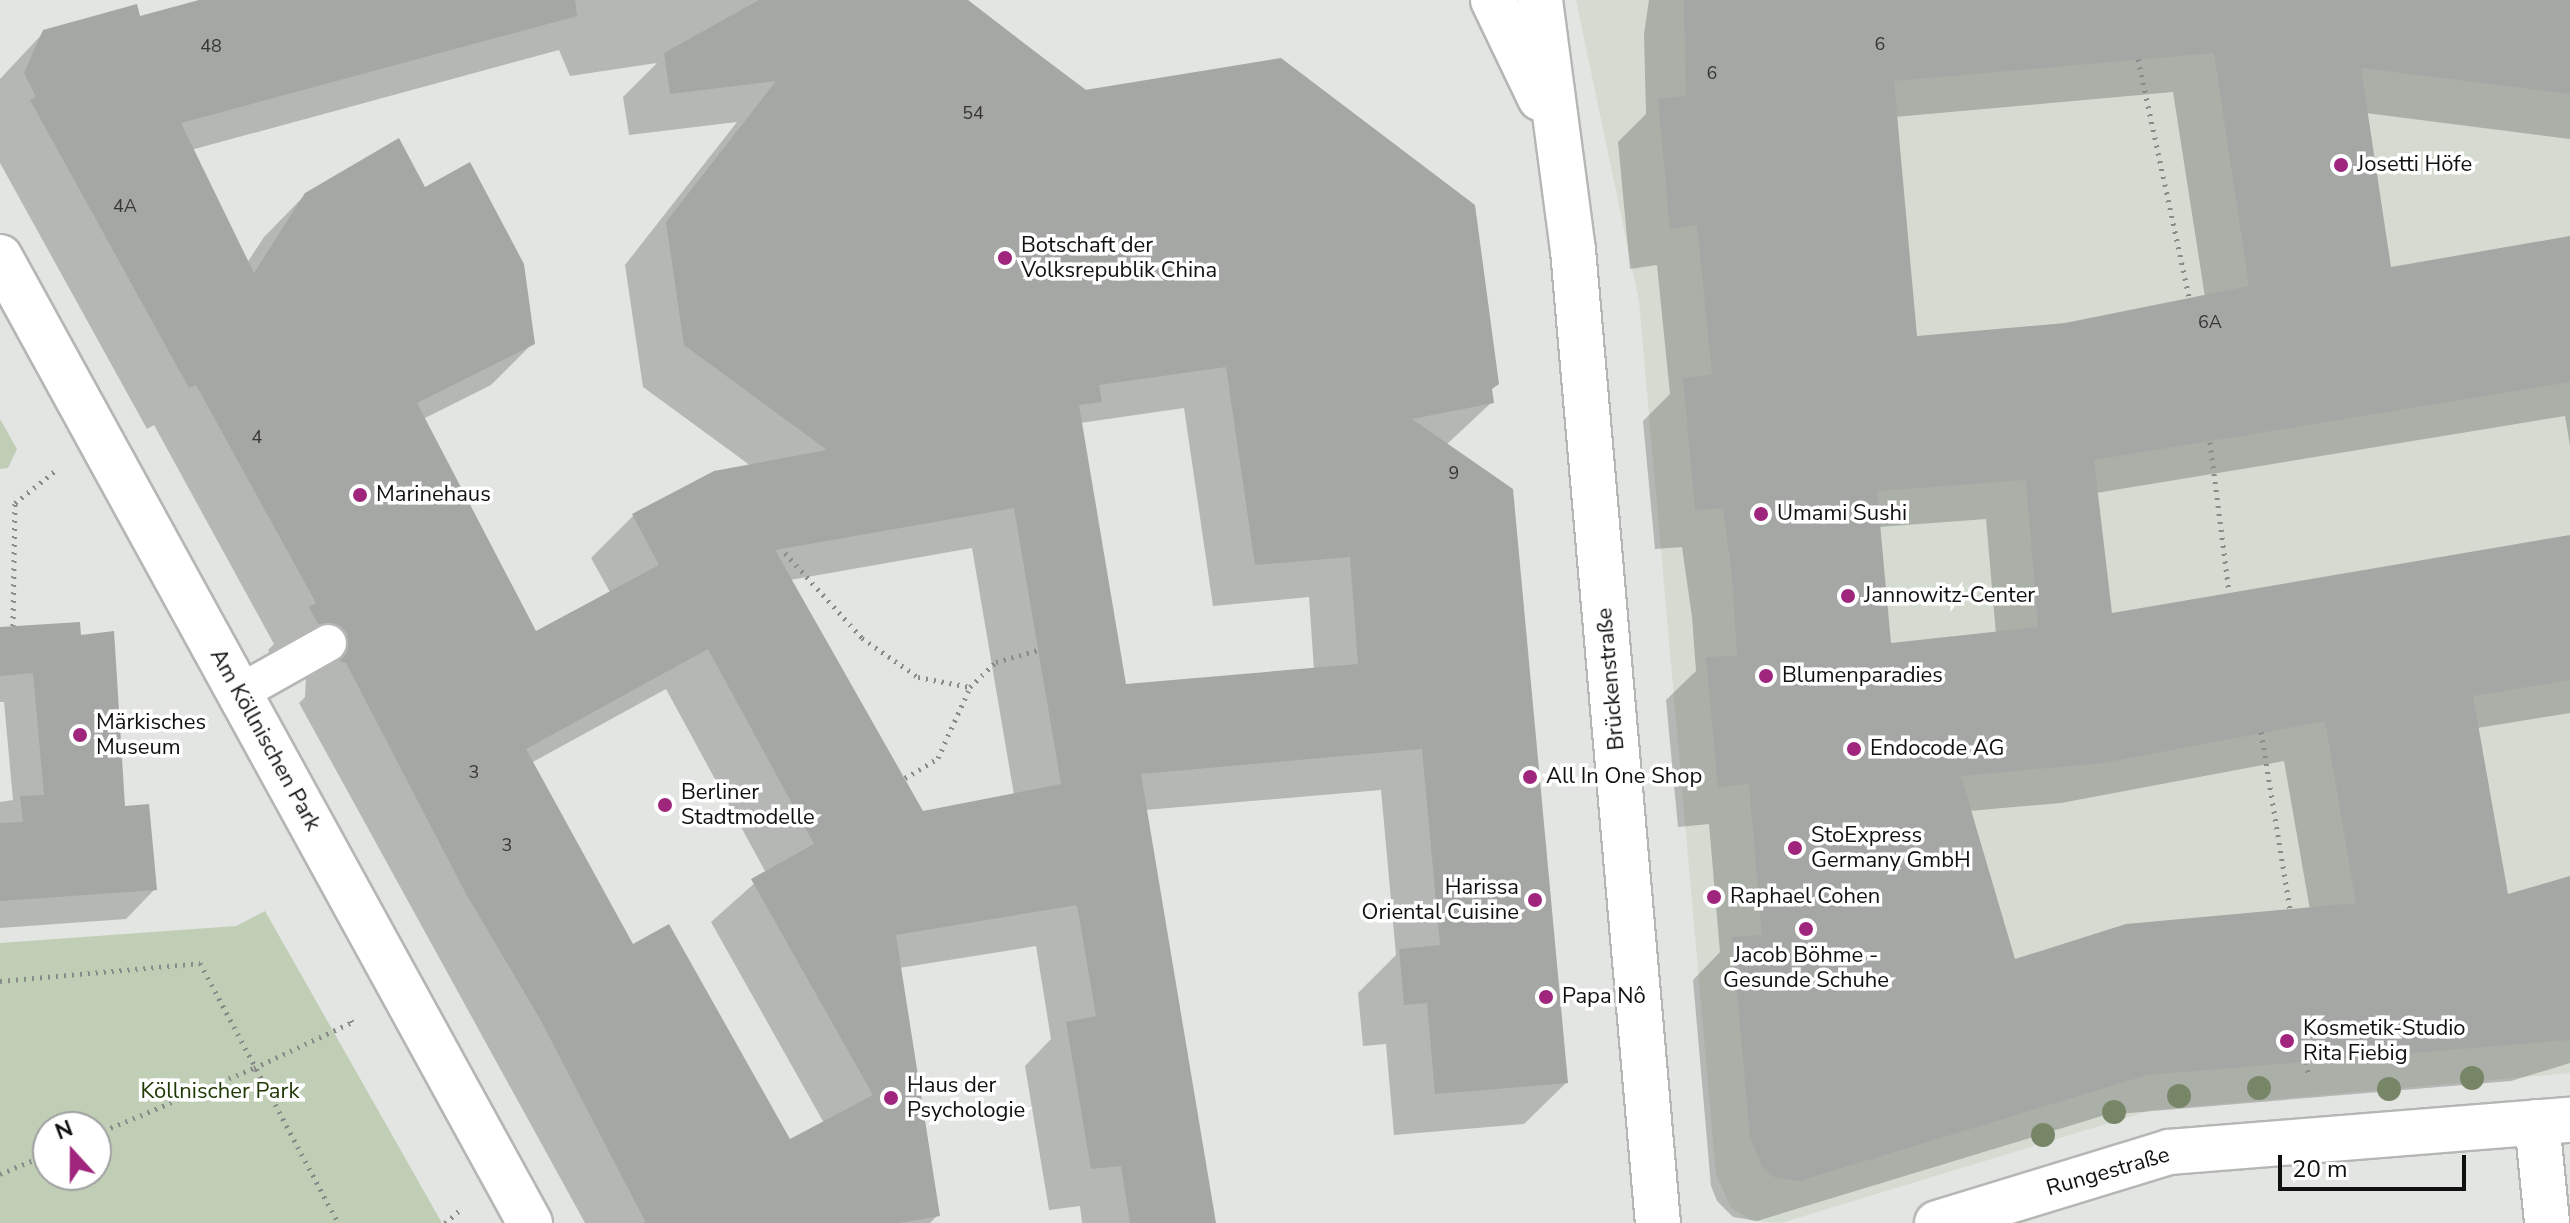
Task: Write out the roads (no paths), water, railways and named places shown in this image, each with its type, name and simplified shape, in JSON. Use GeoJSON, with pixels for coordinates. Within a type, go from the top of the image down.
{"type":"FeatureCollection","features":[{"type":"Feature","properties":{"kind":"street","name":"Brückenstraße"},"geometry":{"type":"LineString","coordinates":[[1493,0],[1558,136]]}},
{"type":"Feature","properties":{"kind":"street","name":"Brückenstraße"},"geometry":{"type":"LineString","coordinates":[[1540,0],[1576,281],[1658,1223]]}},
{"type":"Feature","properties":{"kind":"street","name":"Am Köllnischen Park"},"geometry":{"type":"LineString","coordinates":[[0,257],[530,1223]]}},
{"type":"Feature","properties":{"kind":"street","name":"Rungestraße"},"geometry":{"type":"LineString","coordinates":[[1937,1223],[2169,1152],[2554,1121]]}},
{"type":"Feature","properties":{"kind":"street"},"geometry":{"type":"LineString","coordinates":[[2547,1223],[2554,1121]]}},
{"type":"Feature","properties":{"kind":"lane"},"geometry":{"type":"LineString","coordinates":[[239,693],[328,643]]}},
{"type":"Feature","properties":{"kind":"place","name":"Josetti Höfe"},"geometry":{"type":"Point","coordinates":[2341,165]}},
{"type":"Feature","properties":{"kind":"place","name":"Botschaft der Volksrepublik China"},"geometry":{"type":"Point","coordinates":[1005,258]}},
{"type":"Feature","properties":{"kind":"place","name":"Marinehaus"},"geometry":{"type":"Point","coordinates":[360,495]}},
{"type":"Feature","properties":{"kind":"place","name":"Umami Sushi"},"geometry":{"type":"Point","coordinates":[1761,514]}},
{"type":"Feature","properties":{"kind":"place","name":"Jannowitz-Center"},"geometry":{"type":"Point","coordinates":[1848,596]}},
{"type":"Feature","properties":{"kind":"place","name":"Blumenparadies"},"geometry":{"type":"Point","coordinates":[1766,676]}},
{"type":"Feature","properties":{"kind":"place","name":"Märkisches Museum"},"geometry":{"type":"Point","coordinates":[80,735]}},
{"type":"Feature","properties":{"kind":"place","name":"Endocode AG"},"geometry":{"type":"Point","coordinates":[1854,749]}},
{"type":"Feature","properties":{"kind":"place","name":"All In One Shop"},"geometry":{"type":"Point","coordinates":[1530,777]}},
{"type":"Feature","properties":{"kind":"place","name":"Berliner Stadtmodelle"},"geometry":{"type":"Point","coordinates":[665,805]}},
{"type":"Feature","properties":{"kind":"place","name":"StoExpress Germany GmbH"},"geometry":{"type":"Point","coordinates":[1795,848]}},
{"type":"Feature","properties":{"kind":"place","name":"Raphael Cohen"},"geometry":{"type":"Point","coordinates":[1714,897]}},
{"type":"Feature","properties":{"kind":"place","name":"Harissa Oriental Cuisine"},"geometry":{"type":"Point","coordinates":[1535,900]}},
{"type":"Feature","properties":{"kind":"place","name":"Jacob Böhme - Gesunde Schuhe"},"geometry":{"type":"Point","coordinates":[1806,929]}},
{"type":"Feature","properties":{"kind":"place","name":"Papa Nô"},"geometry":{"type":"Point","coordinates":[1546,997]}},
{"type":"Feature","properties":{"kind":"place","name":"Kosmetik-Studio Rita Fiebig"},"geometry":{"type":"Point","coordinates":[2287,1041]}},
{"type":"Feature","properties":{"kind":"place","name":"Haus der Psychologie"},"geometry":{"type":"Point","coordinates":[891,1098]}},
{"type":"Feature","properties":{"kind":"park label","name":"Köllnischer Park"},"geometry":{"type":"Point","coordinates":[220,1092]}}]}
